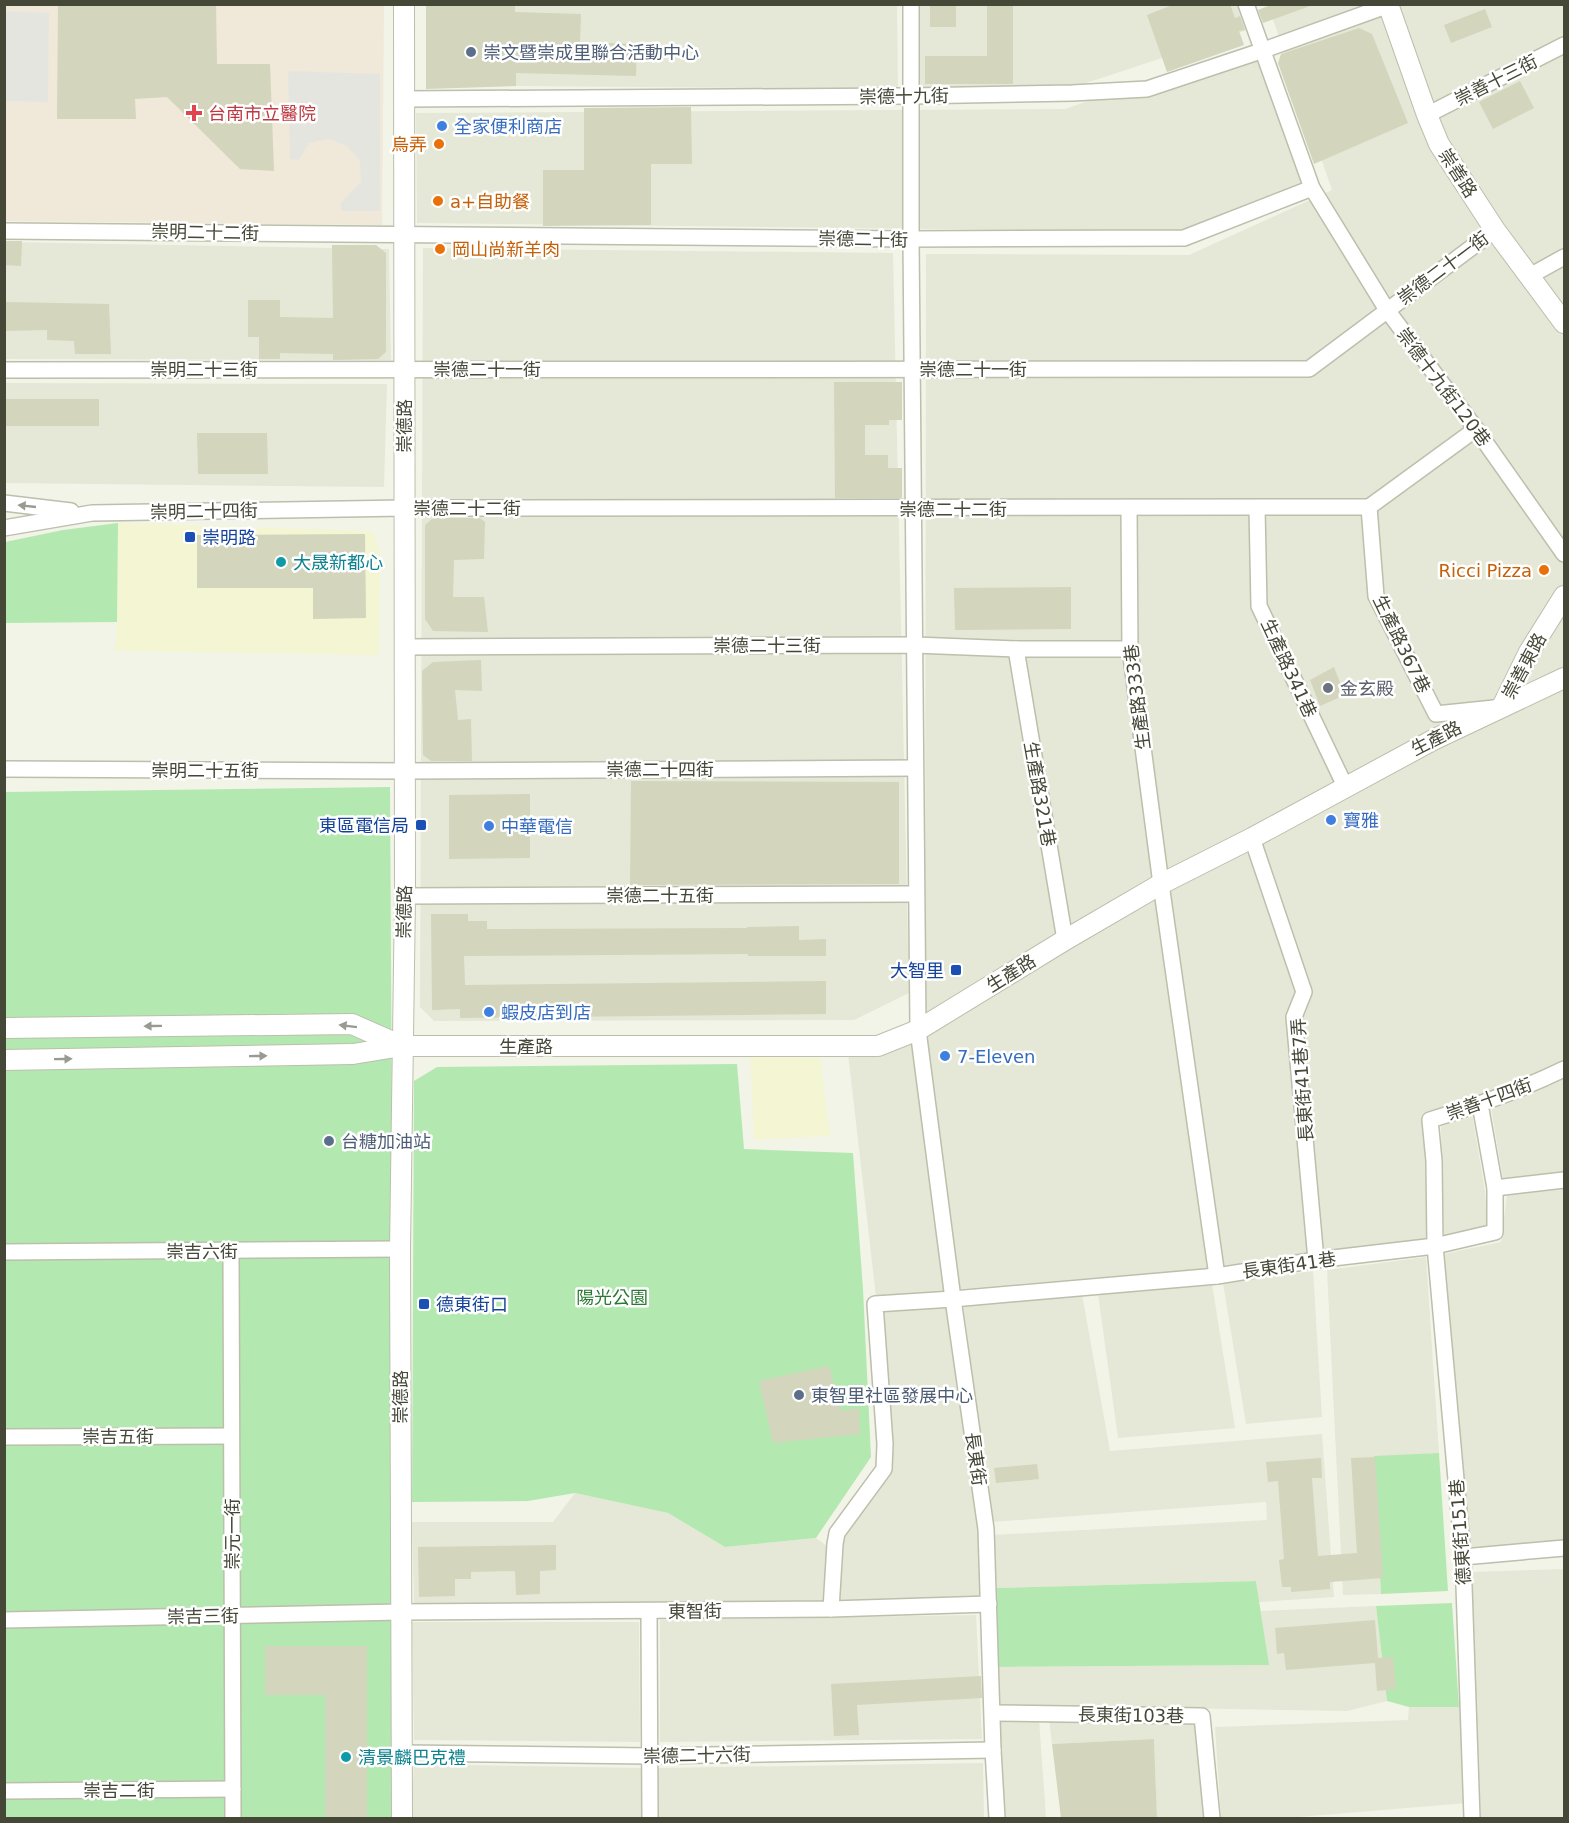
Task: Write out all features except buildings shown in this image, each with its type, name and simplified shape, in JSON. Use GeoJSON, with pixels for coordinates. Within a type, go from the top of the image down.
{"type":"FeatureCollection","features":[{"type":"Feature","properties":{"kind":"street","name":"崇德路"},"geometry":{"type":"LineString","coordinates":[[402,1818],[400,1249],[405,896],[404,4]]}},
{"type":"Feature","properties":{"kind":"street","name":"長東街"},"geometry":{"type":"LineString","coordinates":[[911,4],[918,1030],[986,1529],[997,1818]]}},
{"type":"Feature","properties":{"kind":"street","name":"崇德十九街120巷"},"geometry":{"type":"LineString","coordinates":[[1246,4],[1312,188],[1387,310],[1476,429],[1564,554]]}},
{"type":"Feature","properties":{"kind":"street","name":"崇德十九街"},"geometry":{"type":"LineString","coordinates":[[404,99],[911,96],[1147,89],[1262,51],[1389,5]]}},
{"type":"Feature","properties":{"kind":"street","name":"崇善路"},"geometry":{"type":"LineString","coordinates":[[1389,5],[1439,144],[1495,230],[1564,323]]}},
{"type":"Feature","properties":{"kind":"street","name":"崇善十三街"},"geometry":{"type":"LineString","coordinates":[[1427,115],[1564,45]]}},
{"type":"Feature","properties":{"kind":"street","name":"崇德二十街"},"geometry":{"type":"LineString","coordinates":[[405,234],[911,239],[1184,238],[1312,188]]}},
{"type":"Feature","properties":{"kind":"street","name":"崇德二十一街"},"geometry":{"type":"LineString","coordinates":[[404,369],[1309,369],[1495,230]]}},
{"type":"Feature","properties":{"kind":"street","name":"崇明二十二街"},"geometry":{"type":"LineString","coordinates":[[4,231],[405,234]]}},
{"type":"Feature","properties":{"kind":"street"},"geometry":{"type":"LineString","coordinates":[[1528,276],[1564,257]]}},
{"type":"Feature","properties":{"kind":"street","name":"崇明二十三街"},"geometry":{"type":"LineString","coordinates":[[4,370],[404,369]]}},
{"type":"Feature","properties":{"kind":"street"},"geometry":{"type":"LineString","coordinates":[[1370,507],[1476,429]]}},
{"type":"Feature","properties":{"kind":"street"},"geometry":{"type":"LineString","coordinates":[[4,503],[92,513]]}},
{"type":"Feature","properties":{"kind":"street","name":"崇德二十二街"},"geometry":{"type":"LineString","coordinates":[[404,508],[1370,507]]}},
{"type":"Feature","properties":{"kind":"street","name":"生產路367巷"},"geometry":{"type":"LineString","coordinates":[[1370,507],[1376,596],[1436,714],[1502,707]]}},
{"type":"Feature","properties":{"kind":"street","name":"崇明二十四街"},"geometry":{"type":"LineString","coordinates":[[4,528],[92,513],[404,508]]}},
{"type":"Feature","properties":{"kind":"street","name":"生產路333巷"},"geometry":{"type":"LineString","coordinates":[[1129,508],[1130,649],[1217,1276]]}},
{"type":"Feature","properties":{"kind":"street","name":"生產路341巷"},"geometry":{"type":"LineString","coordinates":[[1257,508],[1259,606],[1345,786]]}},
{"type":"Feature","properties":{"kind":"street","name":"崇善東路"},"geometry":{"type":"LineString","coordinates":[[1502,707],[1529,652],[1564,596]]}},
{"type":"Feature","properties":{"kind":"street","name":"崇德二十三街"},"geometry":{"type":"LineString","coordinates":[[404,647],[915,645],[1016,649],[1130,649]]}},
{"type":"Feature","properties":{"kind":"street","name":"生產路321巷"},"geometry":{"type":"LineString","coordinates":[[1016,649],[1065,940]]}},
{"type":"Feature","properties":{"kind":"street","name":"生產路"},"geometry":{"type":"LineString","coordinates":[[4,1060],[353,1054],[402,1046],[878,1046],[918,1030],[1161,884],[1252,838],[1433,740],[1564,678]]}},
{"type":"Feature","properties":{"kind":"street","name":"崇德二十四街"},"geometry":{"type":"LineString","coordinates":[[405,771],[915,768]]}},
{"type":"Feature","properties":{"kind":"street","name":"崇明二十五街"},"geometry":{"type":"LineString","coordinates":[[4,769],[405,771]]}},
{"type":"Feature","properties":{"kind":"street","name":"長東街41巷7弄"},"geometry":{"type":"LineString","coordinates":[[1252,838],[1304,992],[1294,1017],[1316,1260]]}},
{"type":"Feature","properties":{"kind":"street","name":"崇德二十五街"},"geometry":{"type":"LineString","coordinates":[[405,896],[916,894]]}},
{"type":"Feature","properties":{"kind":"street","name":"生產路"},"geometry":{"type":"LineString","coordinates":[[4,1028],[352,1024],[402,1046]]}},
{"type":"Feature","properties":{"kind":"street","name":"崇善十四街"},"geometry":{"type":"LineString","coordinates":[[1436,1246],[1434,1161],[1430,1120],[1480,1104],[1564,1069]]}},
{"type":"Feature","properties":{"kind":"street","name":"長東街41巷"},"geometry":{"type":"LineString","coordinates":[[831,1609],[837,1533],[884,1469],[885,1444],[875,1304],[1217,1276],[1316,1260],[1436,1246],[1495,1232],[1495,1188],[1480,1104]]}},
{"type":"Feature","properties":{"kind":"street"},"geometry":{"type":"LineString","coordinates":[[1495,1188],[1564,1180]]}},
{"type":"Feature","properties":{"kind":"street","name":"德東街151巷"},"geometry":{"type":"LineString","coordinates":[[1436,1246],[1463,1557],[1472,1818]]}},
{"type":"Feature","properties":{"kind":"street","name":"崇吉六街"},"geometry":{"type":"LineString","coordinates":[[4,1252],[400,1249]]}},
{"type":"Feature","properties":{"kind":"street","name":"崇元一街"},"geometry":{"type":"LineString","coordinates":[[231,1250],[233,1818]]}},
{"type":"Feature","properties":{"kind":"street","name":"崇吉五街"},"geometry":{"type":"LineString","coordinates":[[4,1437],[231,1436]]}},
{"type":"Feature","properties":{"kind":"street"},"geometry":{"type":"LineString","coordinates":[[1463,1557],[1564,1548]]}},
{"type":"Feature","properties":{"kind":"street","name":"東智街"},"geometry":{"type":"LineString","coordinates":[[401,1612],[649,1612],[988,1604]]}},
{"type":"Feature","properties":{"kind":"street","name":"崇吉三街"},"geometry":{"type":"LineString","coordinates":[[4,1620],[401,1612]]}},
{"type":"Feature","properties":{"kind":"street"},"geometry":{"type":"LineString","coordinates":[[649,1612],[650,1818]]}},
{"type":"Feature","properties":{"kind":"street","name":"長東街103巷"},"geometry":{"type":"LineString","coordinates":[[993,1713],[1202,1716],[1212,1818]]}},
{"type":"Feature","properties":{"kind":"street","name":"崇德二十六街"},"geometry":{"type":"LineString","coordinates":[[402,1753],[651,1756],[993,1750]]}},
{"type":"Feature","properties":{"kind":"street","name":"崇吉二街"},"geometry":{"type":"LineString","coordinates":[[4,1791],[233,1789]]}},
{"type":"Feature","properties":{"kind":"shaded area","name":"台南市立醫院"},"geometry":{"type":"Polygon","coordinates":[[[5,5],[384,5],[382,225],[5,221],[5,5]]]}},
{"type":"Feature","properties":{"kind":"shaded area"},"geometry":{"type":"Polygon","coordinates":[[[515,5],[897,5],[898,89],[516,86],[515,5]]]}},
{"type":"Feature","properties":{"kind":"shaded area"},"geometry":{"type":"Polygon","coordinates":[[[916,5],[1239,5],[1247,30],[1062,91],[920,93],[916,5]]]}},
{"type":"Feature","properties":{"kind":"shaded area"},"geometry":{"type":"Polygon","coordinates":[[[1268,5],[1564,5],[1564,1064],[1424,1118],[1428,1158],[1429,1240],[1313,1260],[959,1289],[925,1035],[926,254],[1189,255],[1332,190],[1268,5]]]}},
{"type":"Feature","properties":{"kind":"shaded area"},"geometry":{"type":"Polygon","coordinates":[[[5,11],[49,13],[48,102],[5,101],[5,11]]]}},
{"type":"Feature","properties":{"kind":"shaded area"},"geometry":{"type":"Polygon","coordinates":[[[1256,43],[1301,182],[1186,232],[417,223],[416,113],[1065,109],[1256,43]]]}},
{"type":"Feature","properties":{"kind":"shaded area"},"geometry":{"type":"Polygon","coordinates":[[[288,71],[380,74],[380,211],[341,211],[341,203],[361,182],[360,161],[347,146],[329,139],[309,143],[299,160],[290,159],[288,71]]]}},
{"type":"Feature","properties":{"kind":"shaded area"},"geometry":{"type":"Polygon","coordinates":[[[5,242],[389,249],[391,360],[5,359],[5,242]]]}},
{"type":"Feature","properties":{"kind":"shaded area"},"geometry":{"type":"Polygon","coordinates":[[[423,248],[893,253],[909,993],[854,1020],[434,1021],[420,1007],[423,248]]]}},
{"type":"Feature","properties":{"kind":"shaded area"},"geometry":{"type":"Polygon","coordinates":[[[5,383],[387,384],[384,487],[5,483],[5,383]]]}},
{"type":"Feature","properties":{"kind":"shaded area"},"geometry":{"type":"Polygon","coordinates":[[[118,523],[373,531],[380,553],[379,655],[115,651],[118,523]]]}},
{"type":"Feature","properties":{"kind":"shaded area"},"geometry":{"type":"Polygon","coordinates":[[[914,1037],[944,1295],[876,1297],[848,1053],[914,1037]]]}},
{"type":"Feature","properties":{"kind":"shaded area"},"geometry":{"type":"Polygon","coordinates":[[[750,1057],[820,1058],[830,1136],[754,1140],[750,1057]]]}},
{"type":"Feature","properties":{"kind":"shaded area"},"geometry":{"type":"Polygon","coordinates":[[[1564,1076],[1564,1173],[1503,1179],[1491,1108],[1533,1092],[1564,1076]]]}},
{"type":"Feature","properties":{"kind":"shaded area"},"geometry":{"type":"Polygon","coordinates":[[[1472,1114],[1485,1191],[1488,1228],[1444,1236],[1441,1125],[1472,1114]]]}},
{"type":"Feature","properties":{"kind":"shaded area"},"geometry":{"type":"Polygon","coordinates":[[[1564,1189],[1564,1550],[1460,1551],[1444,1254],[1501,1242],[1507,1195],[1564,1189]]]}},
{"type":"Feature","properties":{"kind":"shaded area"},"geometry":{"type":"Polygon","coordinates":[[[1426,1257],[1439,1453],[1374,1457],[1381,1594],[1343,1595],[1327,1270],[1426,1257]]]}},
{"type":"Feature","properties":{"kind":"shaded area"},"geometry":{"type":"Polygon","coordinates":[[[1313,1271],[1322,1417],[1246,1424],[1223,1283],[1313,1271]]]}},
{"type":"Feature","properties":{"kind":"shaded area"},"geometry":{"type":"Polygon","coordinates":[[[1212,1284],[1235,1428],[1118,1438],[1098,1294],[1212,1284]]]}},
{"type":"Feature","properties":{"kind":"shaded area"},"geometry":{"type":"Polygon","coordinates":[[[1082,1294],[1110,1451],[1322,1434],[1334,1597],[1259,1602],[1256,1581],[997,1588],[992,1535],[1267,1520],[1266,1502],[992,1522],[963,1304],[1082,1294]]]}},
{"type":"Feature","properties":{"kind":"shaded area"},"geometry":{"type":"Polygon","coordinates":[[[947,1303],[983,1530],[983,1596],[838,1602],[840,1537],[890,1472],[881,1307],[947,1303]]]}},
{"type":"Feature","properties":{"kind":"shaded area"},"geometry":{"type":"Polygon","coordinates":[[[575,1493],[668,1513],[725,1547],[816,1538],[827,1546],[827,1604],[414,1604],[412,1522],[553,1522],[575,1493]]]}},
{"type":"Feature","properties":{"kind":"shaded area"},"geometry":{"type":"Polygon","coordinates":[[[1564,1569],[1564,1818],[1481,1818],[1470,1572],[1564,1569]]]}},
{"type":"Feature","properties":{"kind":"shaded area"},"geometry":{"type":"Polygon","coordinates":[[[1376,1606],[1387,1701],[1347,1711],[998,1705],[998,1667],[1268,1665],[1261,1611],[1376,1606]]]}},
{"type":"Feature","properties":{"kind":"shaded area"},"geometry":{"type":"Polygon","coordinates":[[[976,1615],[982,1739],[660,1742],[660,1620],[976,1615]]]}},
{"type":"Feature","properties":{"kind":"shaded area"},"geometry":{"type":"Polygon","coordinates":[[[412,1622],[639,1622],[640,1742],[414,1740],[412,1622]]]}},
{"type":"Feature","properties":{"kind":"shaded area"},"geometry":{"type":"Polygon","coordinates":[[[1409,1707],[1459,1707],[1467,1803],[1287,1818],[1221,1818],[1215,1727],[1408,1720],[1409,1707]]]}},
{"type":"Feature","properties":{"kind":"shaded area"},"geometry":{"type":"Polygon","coordinates":[[[1049,1718],[1198,1721],[1205,1818],[1157,1818],[1154,1739],[1052,1744],[1049,1718]]]}},
{"type":"Feature","properties":{"kind":"shaded area"},"geometry":{"type":"Polygon","coordinates":[[[998,1719],[1039,1719],[1046,1818],[1003,1818],[998,1719]]]}},
{"type":"Feature","properties":{"kind":"shaded area"},"geometry":{"type":"Polygon","coordinates":[[[983,1763],[984,1818],[656,1818],[657,1768],[983,1763]]]}},
{"type":"Feature","properties":{"kind":"shaded area"},"geometry":{"type":"Polygon","coordinates":[[[414,1764],[642,1768],[641,1818],[411,1818],[414,1764]]]}},
{"type":"Feature","properties":{"kind":"green space"},"geometry":{"type":"Polygon","coordinates":[[[118,523],[117,622],[5,623],[5,542],[63,530],[118,523]]]}},
{"type":"Feature","properties":{"kind":"green space"},"geometry":{"type":"Polygon","coordinates":[[[390,787],[396,1818],[5,1818],[4,792],[390,787]]]}},
{"type":"Feature","properties":{"kind":"green space","name":"陽光公園"},"geometry":{"type":"Polygon","coordinates":[[[737,1064],[744,1149],[853,1153],[863,1289],[871,1457],[816,1538],[725,1547],[668,1513],[575,1493],[528,1501],[412,1502],[414,1081],[437,1067],[737,1064]]]}},
{"type":"Feature","properties":{"kind":"green space"},"geometry":{"type":"Polygon","coordinates":[[[1439,1453],[1448,1591],[1381,1594],[1374,1456],[1439,1453]]]}},
{"type":"Feature","properties":{"kind":"green space"},"geometry":{"type":"Polygon","coordinates":[[[1256,1581],[1269,1665],[998,1667],[997,1588],[1256,1581]]]}},
{"type":"Feature","properties":{"kind":"green space"},"geometry":{"type":"Polygon","coordinates":[[[1452,1603],[1459,1707],[1409,1707],[1387,1701],[1376,1606],[1452,1603]]]}},
{"type":"Feature","properties":{"kind":"place","name":"崇文暨崇成里聯合活動中心"},"geometry":{"type":"Point","coordinates":[471,52]}},
{"type":"Feature","properties":{"kind":"place","name":"台南市立醫院"},"geometry":{"type":"Point","coordinates":[194,113]}},
{"type":"Feature","properties":{"kind":"place","name":"全家便利商店"},"geometry":{"type":"Point","coordinates":[442,126]}},
{"type":"Feature","properties":{"kind":"place","name":"烏弄"},"geometry":{"type":"Point","coordinates":[439,144]}},
{"type":"Feature","properties":{"kind":"place","name":"a+自助餐"},"geometry":{"type":"Point","coordinates":[438,201]}},
{"type":"Feature","properties":{"kind":"place","name":"岡山尚新羊肉"},"geometry":{"type":"Point","coordinates":[440,249]}},
{"type":"Feature","properties":{"kind":"place","name":"崇明路"},"geometry":{"type":"Point","coordinates":[190,537]}},
{"type":"Feature","properties":{"kind":"place","name":"大晟新都心"},"geometry":{"type":"Point","coordinates":[281,562]}},
{"type":"Feature","properties":{"kind":"place","name":"Ricci Pizza"},"geometry":{"type":"Point","coordinates":[1544,570]}},
{"type":"Feature","properties":{"kind":"place","name":"金玄殿"},"geometry":{"type":"Point","coordinates":[1328,688]}},
{"type":"Feature","properties":{"kind":"place","name":"寶雅"},"geometry":{"type":"Point","coordinates":[1331,820]}},
{"type":"Feature","properties":{"kind":"place","name":"東區電信局"},"geometry":{"type":"Point","coordinates":[421,825]}},
{"type":"Feature","properties":{"kind":"place","name":"中華電信"},"geometry":{"type":"Point","coordinates":[489,826]}},
{"type":"Feature","properties":{"kind":"place","name":"大智里"},"geometry":{"type":"Point","coordinates":[956,970]}},
{"type":"Feature","properties":{"kind":"place","name":"蝦皮店到店"},"geometry":{"type":"Point","coordinates":[489,1012]}},
{"type":"Feature","properties":{"kind":"place","name":"7-Eleven"},"geometry":{"type":"Point","coordinates":[945,1056]}},
{"type":"Feature","properties":{"kind":"place","name":"台糖加油站"},"geometry":{"type":"Point","coordinates":[329,1141]}},
{"type":"Feature","properties":{"kind":"place","name":"德東街口"},"geometry":{"type":"Point","coordinates":[424,1304]}},
{"type":"Feature","properties":{"kind":"place","name":"東智里社區發展中心"},"geometry":{"type":"Point","coordinates":[799,1395]}},
{"type":"Feature","properties":{"kind":"place","name":"清景麟巴克禮"},"geometry":{"type":"Point","coordinates":[346,1757]}}]}
